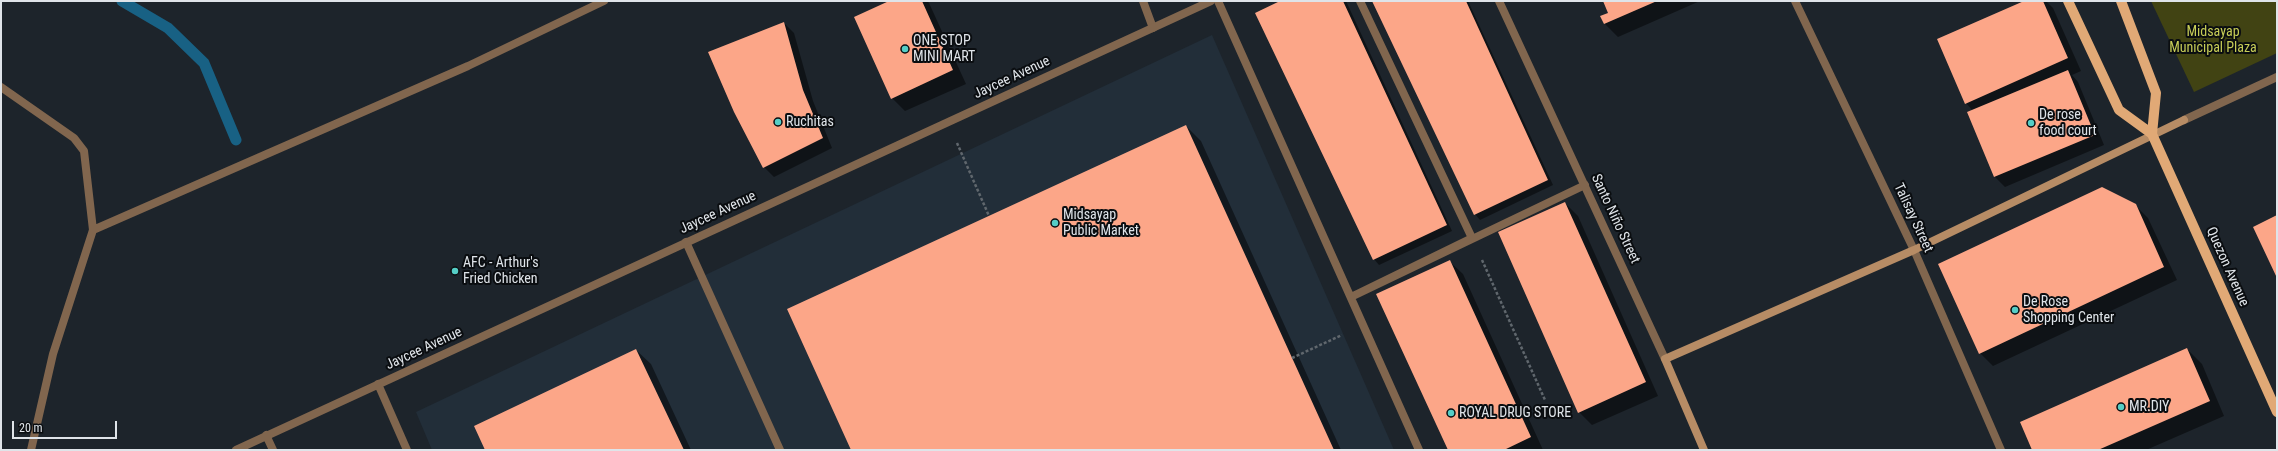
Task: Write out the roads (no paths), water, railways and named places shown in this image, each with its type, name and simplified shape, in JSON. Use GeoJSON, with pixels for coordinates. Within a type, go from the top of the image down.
{"type":"FeatureCollection","features":[{"type":"Feature","properties":{"kind":"main road"},"geometry":{"type":"LineString","coordinates":[[2068,1],[2118,110],[2152,134]]}},
{"type":"Feature","properties":{"kind":"main road","name":"Quezon Avenue"},"geometry":{"type":"LineString","coordinates":[[2120,1],[2156,93],[2152,134],[2277,412]]}},
{"type":"Feature","properties":{"kind":"main road"},"geometry":{"type":"LineString","coordinates":[[1665,359],[1914,250],[2152,134],[2184,120]]}},
{"type":"Feature","properties":{"kind":"main road","name":"Santo Niño Street"},"geometry":{"type":"LineString","coordinates":[[1665,359],[1704,450]]}},
{"type":"Feature","properties":{"kind":"street"},"geometry":{"type":"LineString","coordinates":[[93,230],[468,66],[604,1]]}},
{"type":"Feature","properties":{"kind":"street"},"geometry":{"type":"LineString","coordinates":[[1143,1],[1153,28]]}},
{"type":"Feature","properties":{"kind":"street","name":"Jaycee Avenue"},"geometry":{"type":"LineString","coordinates":[[236,450],[1211,1]]}},
{"type":"Feature","properties":{"kind":"street"},"geometry":{"type":"LineString","coordinates":[[1218,1],[1418,450]]}},
{"type":"Feature","properties":{"kind":"street"},"geometry":{"type":"LineString","coordinates":[[1351,297],[1472,238],[1360,1]]}},
{"type":"Feature","properties":{"kind":"street","name":"Santo Niño Street"},"geometry":{"type":"LineString","coordinates":[[1499,1],[1665,359]]}},
{"type":"Feature","properties":{"kind":"street","name":"Talisay Street"},"geometry":{"type":"LineString","coordinates":[[1795,1],[1914,250],[2001,450]]}},
{"type":"Feature","properties":{"kind":"street"},"geometry":{"type":"LineString","coordinates":[[2184,120],[2277,77]]}},
{"type":"Feature","properties":{"kind":"street"},"geometry":{"type":"LineString","coordinates":[[1,87],[74,138],[84,150],[93,230],[53,354],[31,450]]}},
{"type":"Feature","properties":{"kind":"street"},"geometry":{"type":"LineString","coordinates":[[1351,297],[1585,185]]}},
{"type":"Feature","properties":{"kind":"street"},"geometry":{"type":"LineString","coordinates":[[686,242],[780,450]]}},
{"type":"Feature","properties":{"kind":"street"},"geometry":{"type":"LineString","coordinates":[[378,384],[407,450]]}},
{"type":"Feature","properties":{"kind":"street"},"geometry":{"type":"LineString","coordinates":[[266,435],[273,450]]}},
{"type":"Feature","properties":{"kind":"waterway"},"geometry":{"type":"LineString","coordinates":[[122,1],[168,28],[204,63],[236,140]]}},
{"type":"Feature","properties":{"kind":"place","name":"ONE STOP MINI MART"},"geometry":{"type":"Point","coordinates":[905,49]}},
{"type":"Feature","properties":{"kind":"place","name":"Ruchitas"},"geometry":{"type":"Point","coordinates":[778,122]}},
{"type":"Feature","properties":{"kind":"place","name":"De rose food court"},"geometry":{"type":"Point","coordinates":[2031,123]}},
{"type":"Feature","properties":{"kind":"place","name":"Midsayap Public Market"},"geometry":{"type":"Point","coordinates":[1055,223]}},
{"type":"Feature","properties":{"kind":"place","name":"AFC - Arthur's Fried Chicken"},"geometry":{"type":"Point","coordinates":[455,271]}},
{"type":"Feature","properties":{"kind":"place","name":"De Rose Shopping Center"},"geometry":{"type":"Point","coordinates":[2015,310]}},
{"type":"Feature","properties":{"kind":"place","name":"MR.DIY"},"geometry":{"type":"Point","coordinates":[2121,407]}},
{"type":"Feature","properties":{"kind":"place","name":"ROYAL DRUG STORE"},"geometry":{"type":"Point","coordinates":[1451,413]}},
{"type":"Feature","properties":{"kind":"park label","name":"Midsayap Municipal Plaza"},"geometry":{"type":"Point","coordinates":[2213,40]}}]}
